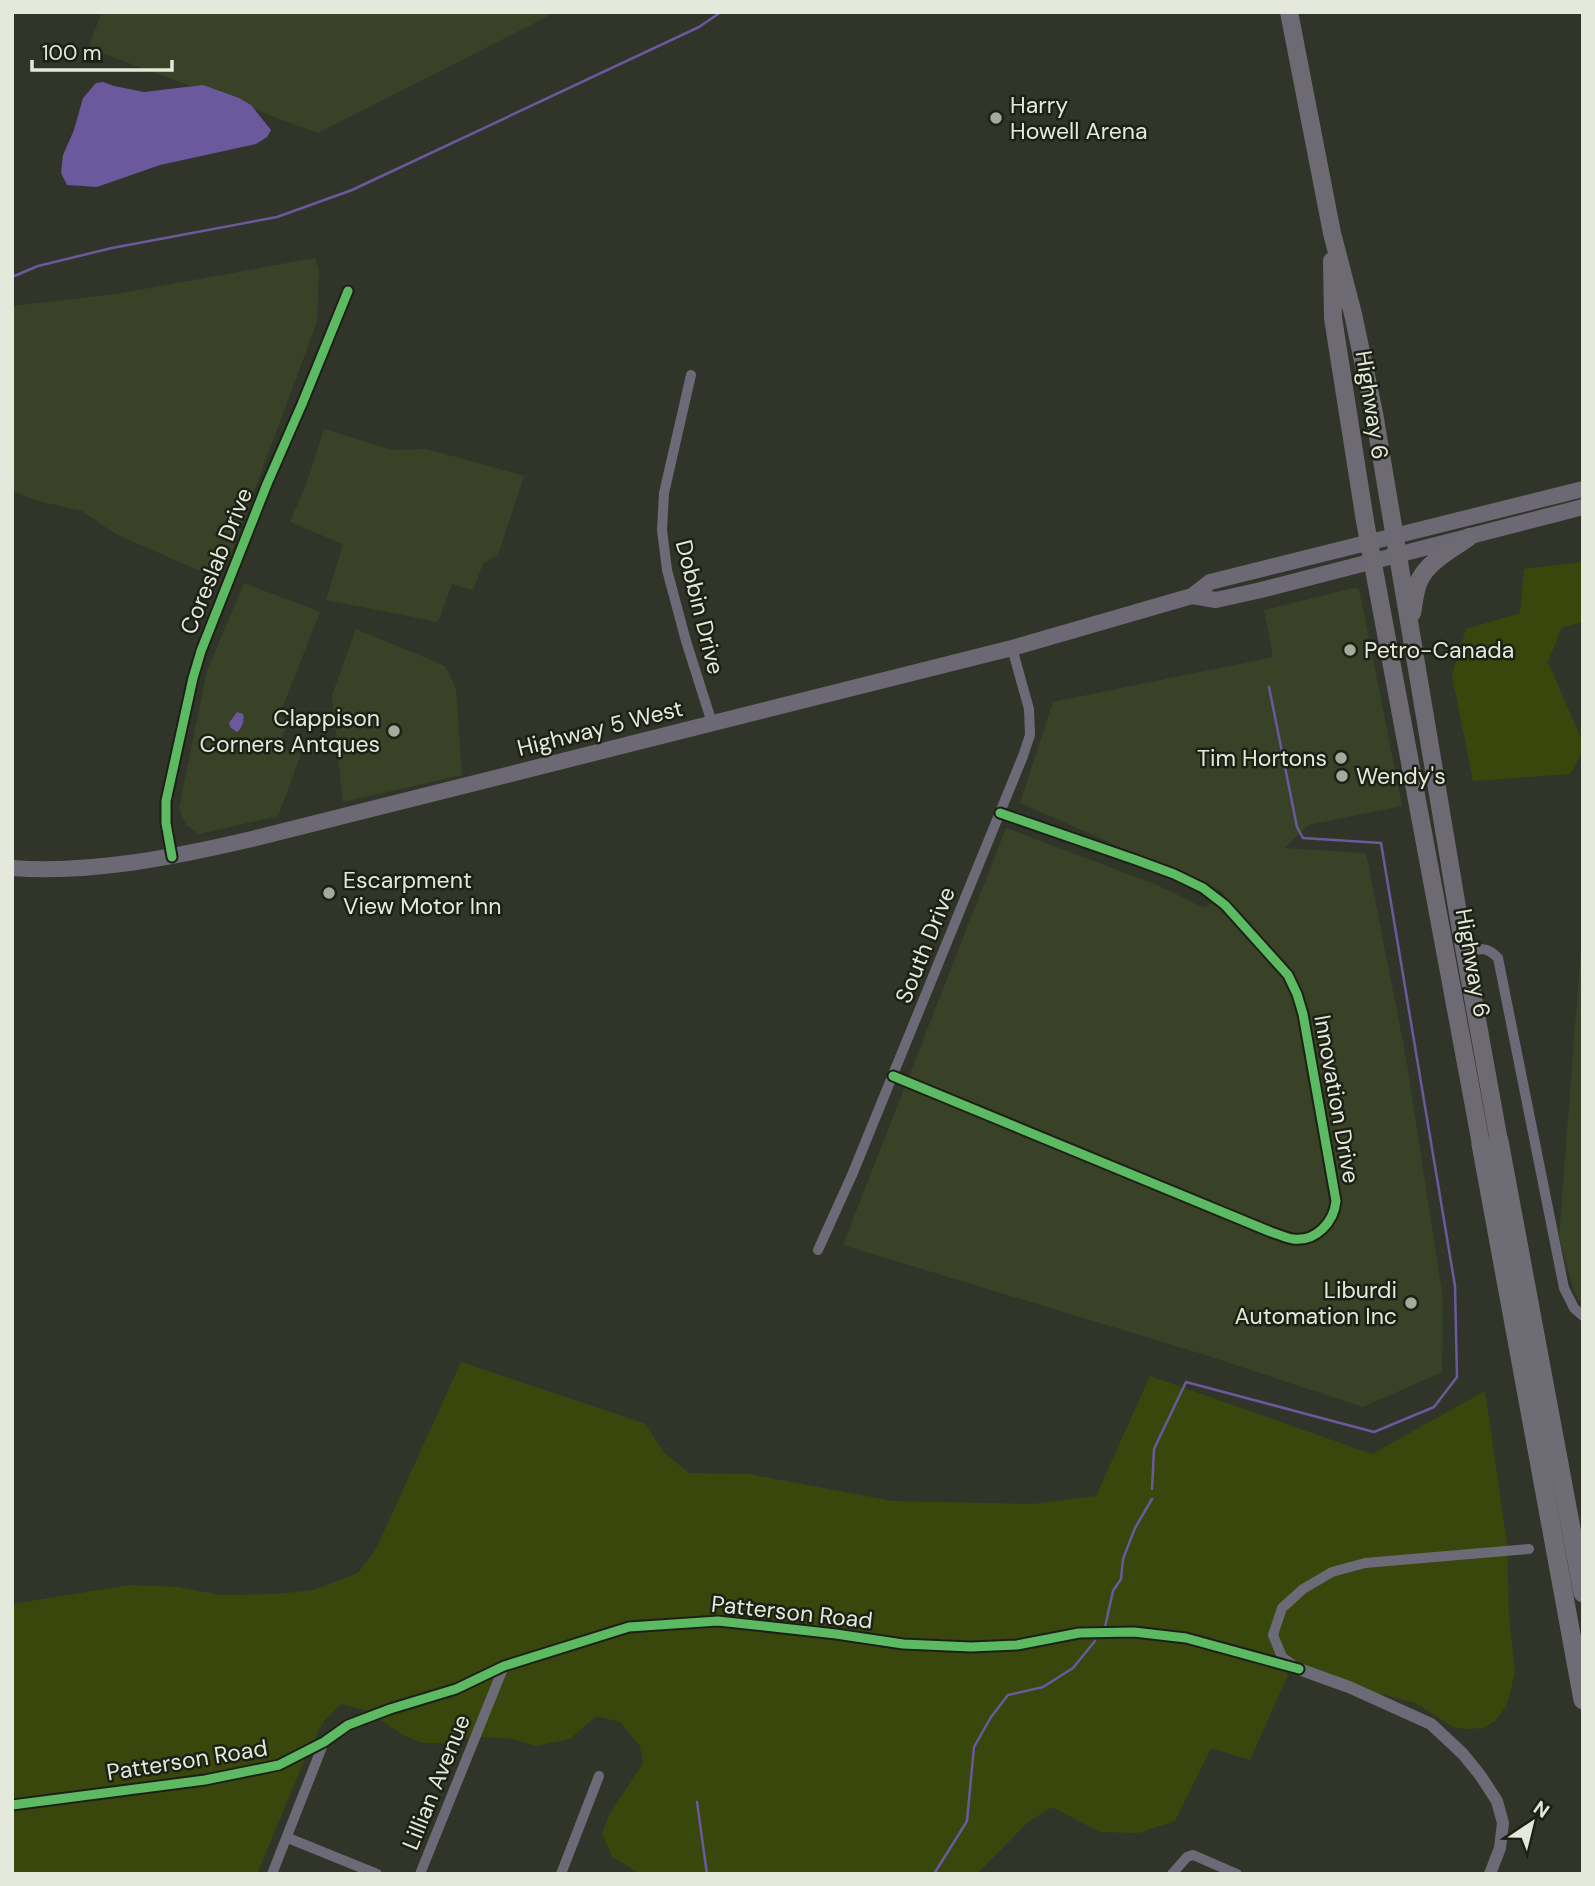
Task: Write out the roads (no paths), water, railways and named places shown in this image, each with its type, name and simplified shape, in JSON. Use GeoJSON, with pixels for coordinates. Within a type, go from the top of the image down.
{"type":"FeatureCollection","features":[{"type":"Feature","properties":{"kind":"highway","name":"Highway 6"},"geometry":{"type":"LineString","coordinates":[[1289,12],[1332,233],[1374,413],[1396,535],[1465,954],[1490,1143],[1583,1700]]}},
{"type":"Feature","properties":{"kind":"highway","name":"Highway 6"},"geometry":{"type":"LineString","coordinates":[[1332,233],[1333,318],[1372,561],[1413,784],[1583,1593]]}},
{"type":"Feature","properties":{"kind":"highway"},"geometry":{"type":"LineString","coordinates":[[1410,623],[1418,585],[1424,572],[1469,537]]}},
{"type":"Feature","properties":{"kind":"main road","name":"Highway 5 West"},"geometry":{"type":"LineString","coordinates":[[12,868],[42,871],[119,864],[172,857],[251,839],[1012,648],[1192,596],[1210,582],[1583,489]]}},
{"type":"Feature","properties":{"kind":"main road","name":"Highway 5 West"},"geometry":{"type":"LineString","coordinates":[[1192,596],[1216,600],[1583,507]]}},
{"type":"Feature","properties":{"kind":"street","name":"Coreslab Drive"},"geometry":{"type":"LineString","coordinates":[[172,857],[166,823],[166,801],[201,651],[348,291]]}},
{"type":"Feature","properties":{"kind":"street","name":"Dobbin Drive"},"geometry":{"type":"LineString","coordinates":[[691,375],[664,493],[662,530],[670,582],[712,723]]}},
{"type":"Feature","properties":{"kind":"street","name":"South Drive"},"geometry":{"type":"LineString","coordinates":[[818,1250],[893,1076],[1030,734],[1028,709],[1012,648]]}},
{"type":"Feature","properties":{"kind":"street","name":"Innovation Drive"},"geometry":{"type":"LineString","coordinates":[[893,1076],[1294,1239],[1314,1235],[1332,1218],[1336,1201],[1303,1014],[1288,975],[1225,905],[1203,888],[1174,874],[1000,813]]}},
{"type":"Feature","properties":{"kind":"street"},"geometry":{"type":"LineString","coordinates":[[1443,934],[1461,931]]}},
{"type":"Feature","properties":{"kind":"street"},"geometry":{"type":"LineString","coordinates":[[1465,954],[1478,948],[1487,949],[1498,958],[1564,1288],[1574,1308],[1583,1316]]}},
{"type":"Feature","properties":{"kind":"street"},"geometry":{"type":"LineString","coordinates":[[1299,1669],[1282,1657],[1273,1635],[1282,1608],[1303,1590],[1332,1572],[1365,1563],[1529,1549]]}},
{"type":"Feature","properties":{"kind":"street","name":"Patterson Road"},"geometry":{"type":"LineString","coordinates":[[12,1805],[217,1778],[279,1765],[324,1742],[348,1725],[456,1689],[504,1666],[629,1627],[718,1620],[903,1644],[971,1647],[1017,1645],[1079,1633],[1134,1632],[1186,1638],[1299,1669],[1349,1687],[1431,1724],[1463,1754],[1497,1801],[1503,1823],[1500,1848],[1490,1874]]}},
{"type":"Feature","properties":{"kind":"street","name":"Lillian Avenue"},"geometry":{"type":"LineString","coordinates":[[420,1874],[504,1666]]}},
{"type":"Feature","properties":{"kind":"street"},"geometry":{"type":"LineString","coordinates":[[272,1874],[324,1742]]}},
{"type":"Feature","properties":{"kind":"street"},"geometry":{"type":"LineString","coordinates":[[561,1874],[599,1776]]}},
{"type":"Feature","properties":{"kind":"street"},"geometry":{"type":"LineString","coordinates":[[288,1838],[377,1874]]}},
{"type":"Feature","properties":{"kind":"street"},"geometry":{"type":"LineString","coordinates":[[1172,1874],[1192,1855],[1237,1874]]}},
{"type":"Feature","properties":{"kind":"waterway"},"geometry":{"type":"LineString","coordinates":[[12,277],[38,266],[112,248],[277,217],[352,190],[699,27],[721,12]]}},
{"type":"Feature","properties":{"kind":"waterway"},"geometry":{"type":"LineString","coordinates":[[1152,1489],[1154,1449],[1186,1382],[1374,1432],[1434,1407],[1457,1377],[1455,1286],[1381,843],[1303,838],[1297,827],[1269,687]]}},
{"type":"Feature","properties":{"kind":"waterway"},"geometry":{"type":"LineString","coordinates":[[1105,1627],[1113,1591],[1121,1579],[1123,1559],[1135,1528],[1152,1499]]}},
{"type":"Feature","properties":{"kind":"waterway"},"geometry":{"type":"LineString","coordinates":[[934,1874],[967,1821],[974,1747],[991,1717],[1008,1695],[1043,1687],[1073,1668],[1095,1641]]}},
{"type":"Feature","properties":{"kind":"waterway"},"geometry":{"type":"LineString","coordinates":[[697,1802],[707,1874]]}},
{"type":"Feature","properties":{"kind":"place","name":"Harry Howell Arena"},"geometry":{"type":"Point","coordinates":[996,118]}},
{"type":"Feature","properties":{"kind":"place","name":"Petro-Canada"},"geometry":{"type":"Point","coordinates":[1350,650]}},
{"type":"Feature","properties":{"kind":"place","name":"Clappison Corners Antques"},"geometry":{"type":"Point","coordinates":[394,731]}},
{"type":"Feature","properties":{"kind":"place","name":"Tim Hortons"},"geometry":{"type":"Point","coordinates":[1341,758]}},
{"type":"Feature","properties":{"kind":"place","name":"Wendy's"},"geometry":{"type":"Point","coordinates":[1342,776]}},
{"type":"Feature","properties":{"kind":"place","name":"Escarpment View Motor Inn"},"geometry":{"type":"Point","coordinates":[329,893]}},
{"type":"Feature","properties":{"kind":"place","name":"Liburdi Automation Inc"},"geometry":{"type":"Point","coordinates":[1411,1303]}}]}
